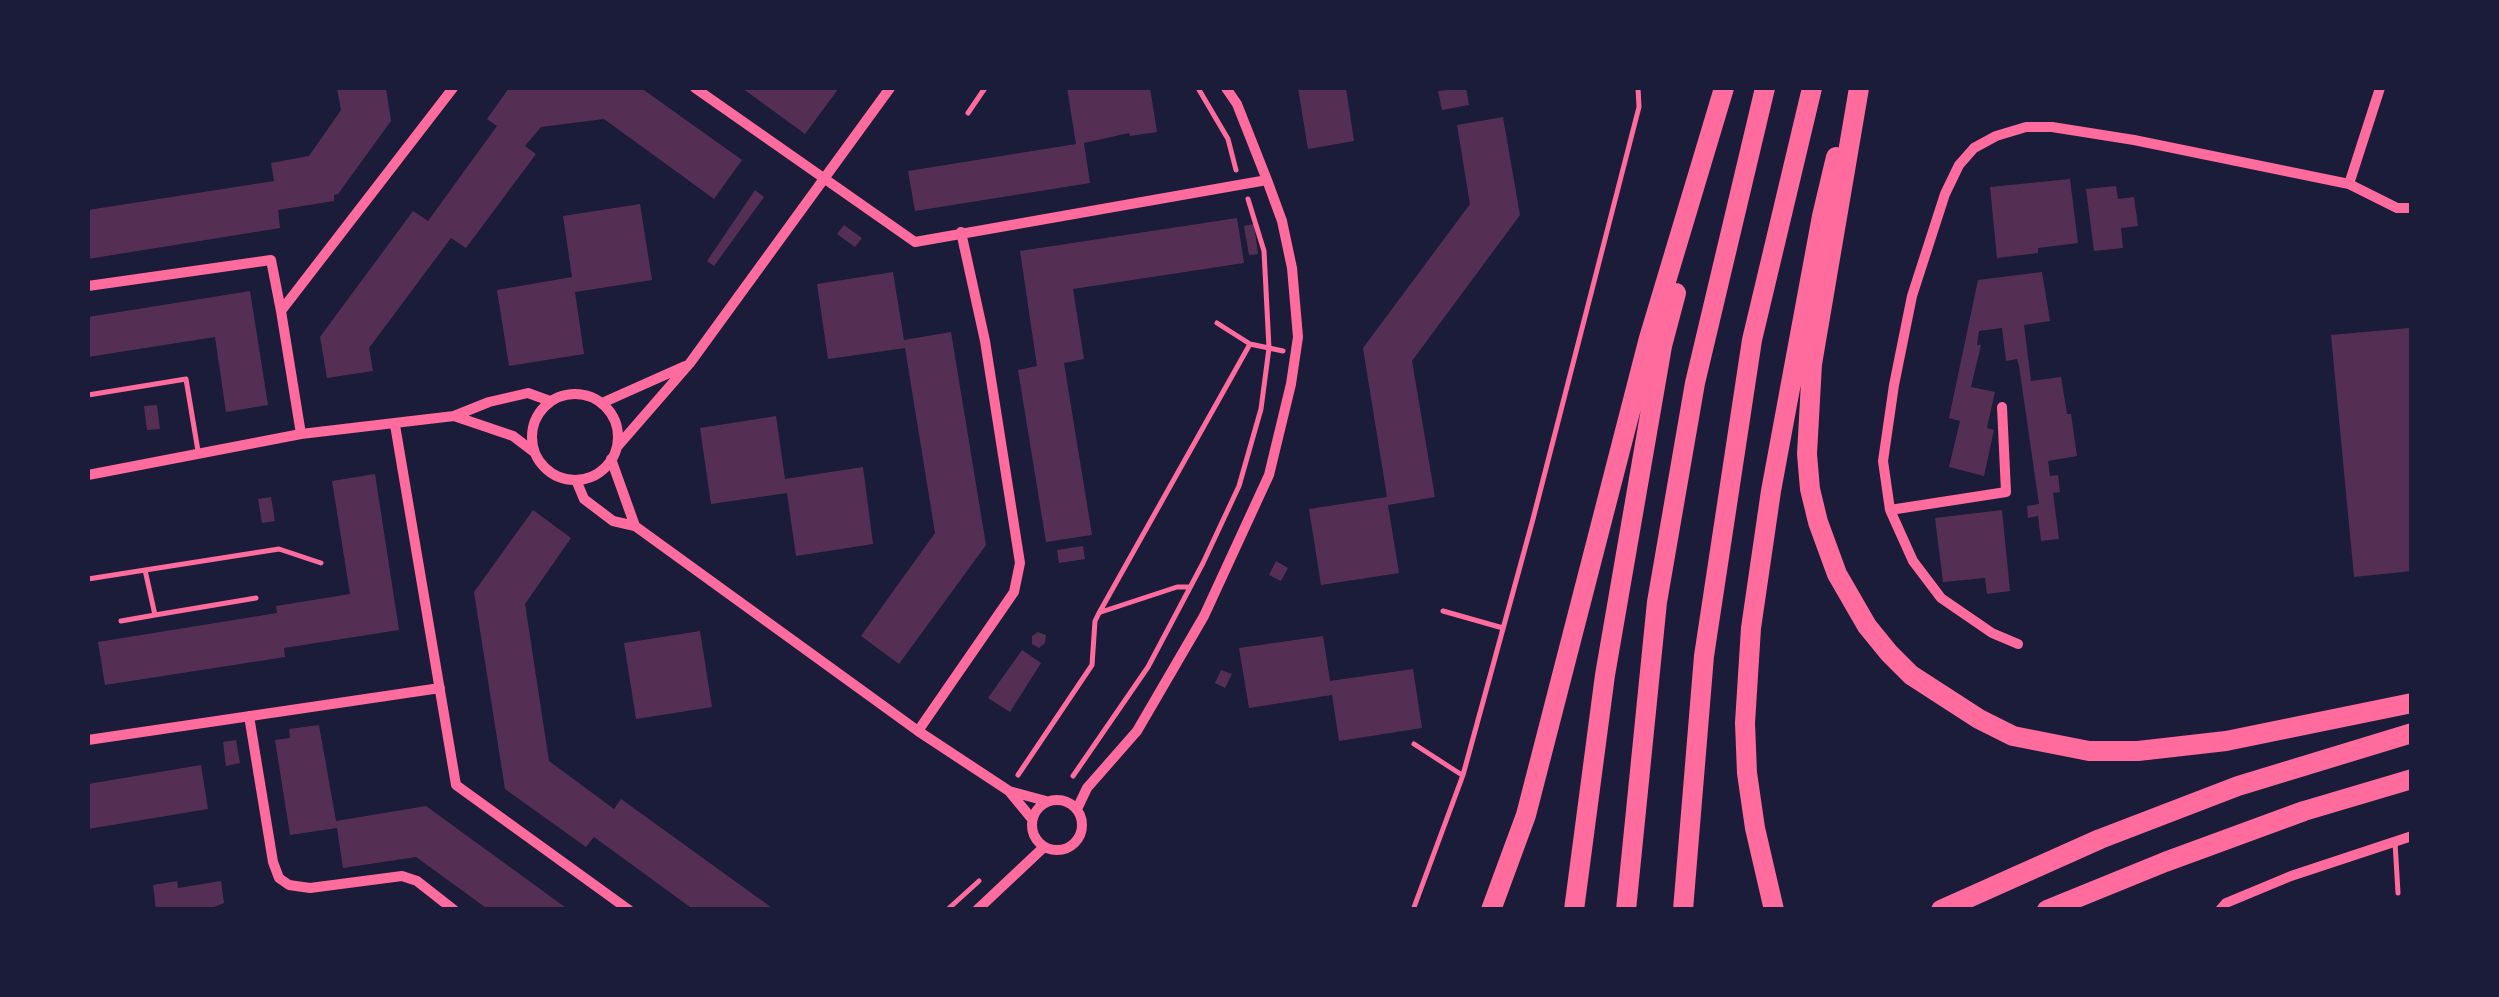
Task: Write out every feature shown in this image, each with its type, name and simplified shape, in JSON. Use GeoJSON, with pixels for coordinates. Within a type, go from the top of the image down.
{"type":"FeatureCollection","features":[{"type":"Feature","properties":{"kind":"highway"},"geometry":{"type":"LineString","coordinates":[[1491,910],[1526,815],[1649,338],[1727,88]]}},
{"type":"Feature","properties":{"kind":"highway"},"geometry":{"type":"LineString","coordinates":[[1574,910],[1605,675],[1662,346],[1727,88]]}},
{"type":"Feature","properties":{"kind":"highway"},"geometry":{"type":"LineString","coordinates":[[1626,910],[1656,602],[1695,383],[1766,88]]}},
{"type":"Feature","properties":{"kind":"highway"},"geometry":{"type":"LineString","coordinates":[[1684,906],[1704,656],[1752,340],[1812,88]]}},
{"type":"Feature","properties":{"kind":"highway"},"geometry":{"type":"LineString","coordinates":[[1856,88],[1812,364],[1807,454],[1818,522],[1837,574],[1867,626],[1889,653],[1912,676],[1979,720],[2013,736],[2088,750],[2138,751],[2226,741],[2412,703]]}},
{"type":"Feature","properties":{"kind":"highway"},"geometry":{"type":"LineString","coordinates":[[1773,906],[1747,773],[1745,723],[1751,628],[1771,491],[1822,216],[1856,88]]}},
{"type":"Feature","properties":{"kind":"highway"},"geometry":{"type":"LineString","coordinates":[[1941,910],[2100,839],[2238,786],[2412,733]]}},
{"type":"Feature","properties":{"kind":"highway"},"geometry":{"type":"LineString","coordinates":[[2047,910],[2269,824],[2412,779]]}},
{"type":"Feature","properties":{"kind":"street"},"geometry":{"type":"LineString","coordinates":[[281,312],[453,88]]}},
{"type":"Feature","properties":{"kind":"street"},"geometry":{"type":"LineString","coordinates":[[694,88],[915,242],[1267,180]]}},
{"type":"Feature","properties":{"kind":"street"},"geometry":{"type":"LineString","coordinates":[[617,446],[615,420],[602,403],[589,396],[574,393],[550,401],[533,426],[535,453],[542,466],[554,474],[576,480],[591,477],[611,460],[617,446],[690,364],[890,88]]}},
{"type":"Feature","properties":{"kind":"street"},"geometry":{"type":"LineString","coordinates":[[1009,791],[1046,801],[1062,800],[1081,790],[1136,731],[1232,560],[1278,446],[1298,337],[1292,268],[1282,220],[1237,104],[1226,88]]}},
{"type":"Feature","properties":{"kind":"street"},"geometry":{"type":"LineString","coordinates":[[2349,184],[2380,88]]}},
{"type":"Feature","properties":{"kind":"street"},"geometry":{"type":"LineString","coordinates":[[2018,644],[1992,633],[1940,598],[1913,561],[1890,510],[1882,461],[1912,296],[1945,194],[1959,165],[1974,148],[2026,127],[2052,128],[2134,140],[2349,184],[2396,208],[2412,208]]}},
{"type":"Feature","properties":{"kind":"street"},"geometry":{"type":"LineString","coordinates":[[918,731],[1014,592],[1020,563],[985,341],[961,232]]}},
{"type":"Feature","properties":{"kind":"street"},"geometry":{"type":"LineString","coordinates":[[88,286],[270,260],[301,434]]}},
{"type":"Feature","properties":{"kind":"street"},"geometry":{"type":"LineString","coordinates":[[602,403],[690,364]]}},
{"type":"Feature","properties":{"kind":"street"},"geometry":{"type":"LineString","coordinates":[[88,475],[301,434],[454,416],[528,393],[550,401]]}},
{"type":"Feature","properties":{"kind":"street"},"geometry":{"type":"LineString","coordinates":[[1890,510],[2006,492],[2002,407]]}},
{"type":"Feature","properties":{"kind":"street"},"geometry":{"type":"LineString","coordinates":[[454,416],[512,436],[535,453]]}},
{"type":"Feature","properties":{"kind":"street"},"geometry":{"type":"LineString","coordinates":[[395,424],[456,785],[629,910]]}},
{"type":"Feature","properties":{"kind":"street"},"geometry":{"type":"LineString","coordinates":[[611,460],[635,526]]}},
{"type":"Feature","properties":{"kind":"street"},"geometry":{"type":"LineString","coordinates":[[576,480],[584,499],[614,521],[635,526],[918,731],[1009,791],[1032,820]]}},
{"type":"Feature","properties":{"kind":"street"},"geometry":{"type":"LineString","coordinates":[[88,740],[440,688]]}},
{"type":"Feature","properties":{"kind":"street"},"geometry":{"type":"LineString","coordinates":[[249,716],[279,878],[289,886],[310,888],[402,876],[416,881],[454,910]]}},
{"type":"Feature","properties":{"kind":"street"},"geometry":{"type":"LineString","coordinates":[[1046,801],[1034,812],[1032,830],[1044,847],[1064,850],[1072,845],[1082,828],[1077,809],[1081,790]]}},
{"type":"Feature","properties":{"kind":"street"},"geometry":{"type":"LineString","coordinates":[[1062,800],[1077,809]]}},
{"type":"Feature","properties":{"kind":"street"},"geometry":{"type":"LineString","coordinates":[[2220,910],[2226,903],[2292,876],[2412,836]]}},
{"type":"Feature","properties":{"kind":"street"},"geometry":{"type":"LineString","coordinates":[[977,910],[1044,847]]}},
{"type":"Feature","properties":{"kind":"lane"},"geometry":{"type":"LineString","coordinates":[[968,113],[985,88]]}},
{"type":"Feature","properties":{"kind":"lane"},"geometry":{"type":"LineString","coordinates":[[88,395],[186,379],[199,454]]}},
{"type":"Feature","properties":{"kind":"lane"},"geometry":{"type":"LineString","coordinates":[[88,579],[279,549],[321,563]]}},
{"type":"Feature","properties":{"kind":"lane"},"geometry":{"type":"LineString","coordinates":[[146,570],[155,615]]}},
{"type":"Feature","properties":{"kind":"lane"},"geometry":{"type":"LineString","coordinates":[[121,621],[256,598]]}},
{"type":"Feature","properties":{"kind":"lane"},"geometry":{"type":"LineString","coordinates":[[2395,842],[2398,892]]}},
{"type":"Feature","properties":{"kind":"path"},"geometry":{"type":"LineString","coordinates":[[1198,88],[1228,138],[1234,163]]}},
{"type":"Feature","properties":{"kind":"path"},"geometry":{"type":"LineString","coordinates":[[1412,910],[1463,775],[1638,107],[1638,88]]}},
{"type":"Feature","properties":{"kind":"path"},"geometry":{"type":"LineString","coordinates":[[1081,790],[1073,774],[1148,666],[1239,486],[1261,409],[1268,348],[1264,252],[1249,201]]}},
{"type":"Feature","properties":{"kind":"path"},"geometry":{"type":"LineString","coordinates":[[1217,323],[1250,344],[1296,354]]}},
{"type":"Feature","properties":{"kind":"path"},"geometry":{"type":"LineString","coordinates":[[1016,777],[1092,665],[1098,613],[1250,344]]}},
{"type":"Feature","properties":{"kind":"path"},"geometry":{"type":"LineString","coordinates":[[1098,613],[1189,586]]}},
{"type":"Feature","properties":{"kind":"path"},"geometry":{"type":"LineString","coordinates":[[1443,611],[1503,628]]}},
{"type":"Feature","properties":{"kind":"path"},"geometry":{"type":"LineString","coordinates":[[1414,744],[1463,775]]}},
{"type":"Feature","properties":{"kind":"building"},"geometry":{"type":"Polygon","coordinates":[[[337,88],[386,88],[391,121],[334,195],[334,201],[278,210],[280,228],[88,259],[88,210],[274,181],[271,163],[309,156],[341,110],[337,88]]]}},
{"type":"Feature","properties":{"kind":"building"},"geometry":{"type":"Polygon","coordinates":[[[509,88],[641,88],[742,160],[714,199],[604,119],[541,127],[525,146],[536,154],[466,248],[451,238],[369,348],[373,371],[327,378],[320,337],[413,211],[428,221],[497,126],[487,119],[509,88]]]}},
{"type":"Feature","properties":{"kind":"building"},"geometry":{"type":"Polygon","coordinates":[[[742,88],[839,88],[805,134],[742,88]]]}},
{"type":"Feature","properties":{"kind":"building"},"geometry":{"type":"Polygon","coordinates":[[[1067,88],[1150,88],[1157,132],[1130,136],[1129,133],[1084,143],[1090,183],[915,211],[908,171],[1076,144],[1067,88]]]}},
{"type":"Feature","properties":{"kind":"building"},"geometry":{"type":"Polygon","coordinates":[[[1298,88],[1346,88],[1354,141],[1308,149],[1298,88]]]}},
{"type":"Feature","properties":{"kind":"building"},"geometry":{"type":"Polygon","coordinates":[[[1466,88],[1469,105],[1442,110],[1438,91],[1466,88]]]}},
{"type":"Feature","properties":{"kind":"building"},"geometry":{"type":"Polygon","coordinates":[[[1503,117],[1520,215],[1412,361],[1435,497],[1388,505],[1399,573],[1321,585],[1309,509],[1387,497],[1363,348],[1470,204],[1457,125],[1503,117]]]}},
{"type":"Feature","properties":{"kind":"building"},"geometry":{"type":"Polygon","coordinates":[[[2070,179],[2078,243],[1997,258],[1990,187],[2070,179]]]}},
{"type":"Feature","properties":{"kind":"building"},"geometry":{"type":"Polygon","coordinates":[[[2116,186],[2118,199],[2134,197],[2138,226],[2121,228],[2123,248],[2094,251],[2086,189],[2116,186]]]}},
{"type":"Feature","properties":{"kind":"building"},"geometry":{"type":"Polygon","coordinates":[[[755,190],[764,197],[714,266],[707,261],[755,190]]]}},
{"type":"Feature","properties":{"kind":"building"},"geometry":{"type":"Polygon","coordinates":[[[640,204],[652,280],[575,292],[584,354],[509,366],[497,290],[572,277],[563,216],[640,204]]]}},
{"type":"Feature","properties":{"kind":"building"},"geometry":{"type":"Polygon","coordinates":[[[1237,218],[1244,263],[1073,289],[1084,359],[1064,363],[1092,535],[1046,542],[1018,370],[1037,366],[1020,251],[1237,218]]]}},
{"type":"Feature","properties":{"kind":"building"},"geometry":{"type":"Polygon","coordinates":[[[1254,224],[1258,254],[1249,255],[1244,226],[1254,224]]]}},
{"type":"Feature","properties":{"kind":"building"},"geometry":{"type":"Polygon","coordinates":[[[844,225],[862,238],[855,247],[837,234],[844,225]]]}},
{"type":"Feature","properties":{"kind":"building"},"geometry":{"type":"Polygon","coordinates":[[[893,272],[904,340],[951,332],[986,545],[899,664],[861,636],[935,533],[905,348],[828,359],[817,284],[893,272]]]}},
{"type":"Feature","properties":{"kind":"building"},"geometry":{"type":"Polygon","coordinates":[[[2042,272],[2050,321],[2024,325],[2031,381],[2061,377],[2077,456],[2048,461],[2050,476],[2058,475],[2060,492],[2053,493],[2059,539],[2041,541],[2038,516],[2028,518],[2027,506],[2039,504],[2019,366],[2017,359],[2006,361],[2002,328],[1979,331],[1977,345],[1981,345],[1971,387],[1995,392],[1987,428],[1994,430],[1984,476],[1949,467],[1960,421],[1949,418],[1978,280],[2042,272]]]}},
{"type":"Feature","properties":{"kind":"building"},"geometry":{"type":"Polygon","coordinates":[[[250,291],[268,405],[226,412],[215,337],[88,357],[88,317],[250,291]]]}},
{"type":"Feature","properties":{"kind":"building"},"geometry":{"type":"Polygon","coordinates":[[[2409,328],[2412,571],[2354,577],[2331,335],[2409,328]]]}},
{"type":"Feature","properties":{"kind":"building"},"geometry":{"type":"Polygon","coordinates":[[[157,405],[160,429],[147,430],[144,406],[157,405]]]}},
{"type":"Feature","properties":{"kind":"building"},"geometry":{"type":"Polygon","coordinates":[[[776,416],[785,479],[863,467],[873,544],[796,556],[787,493],[711,504],[700,428],[776,416]]]}},
{"type":"Feature","properties":{"kind":"building"},"geometry":{"type":"Polygon","coordinates":[[[375,474],[399,630],[284,648],[285,657],[105,685],[98,642],[277,613],[276,606],[350,594],[332,481],[375,474]]]}},
{"type":"Feature","properties":{"kind":"building"},"geometry":{"type":"Polygon","coordinates":[[[271,497],[275,521],[262,523],[258,499],[271,497]]]}},
{"type":"Feature","properties":{"kind":"building"},"geometry":{"type":"Polygon","coordinates":[[[533,510],[571,538],[525,604],[549,761],[614,809],[621,799],[775,910],[694,910],[594,837],[586,847],[505,789],[474,592],[533,510]]]}},
{"type":"Feature","properties":{"kind":"building"},"geometry":{"type":"Polygon","coordinates":[[[2002,510],[2010,591],[1987,594],[1985,578],[1943,582],[1935,518],[2002,510]]]}},
{"type":"Feature","properties":{"kind":"building"},"geometry":{"type":"Polygon","coordinates":[[[1083,546],[1085,559],[1059,563],[1057,550],[1083,546]]]}},
{"type":"Feature","properties":{"kind":"building"},"geometry":{"type":"Polygon","coordinates":[[[1276,561],[1288,568],[1281,581],[1269,575],[1276,561]]]}},
{"type":"Feature","properties":{"kind":"building"},"geometry":{"type":"Polygon","coordinates":[[[700,631],[712,707],[636,719],[624,643],[700,631]]]}},
{"type":"Feature","properties":{"kind":"building"},"geometry":{"type":"Polygon","coordinates":[[[1038,632],[1046,635],[1039,648],[1032,644],[1032,636],[1038,632]]]}},
{"type":"Feature","properties":{"kind":"building"},"geometry":{"type":"Polygon","coordinates":[[[1323,636],[1330,681],[1413,669],[1422,728],[1339,741],[1332,695],[1249,708],[1239,648],[1323,636]]]}},
{"type":"Feature","properties":{"kind":"building"},"geometry":{"type":"Polygon","coordinates":[[[1022,650],[1041,663],[1010,712],[988,698],[1022,650]]]}},
{"type":"Feature","properties":{"kind":"building"},"geometry":{"type":"Polygon","coordinates":[[[1221,670],[1232,674],[1225,688],[1215,683],[1221,670]]]}},
{"type":"Feature","properties":{"kind":"building"},"geometry":{"type":"Polygon","coordinates":[[[319,725],[336,821],[426,806],[569,910],[489,910],[416,857],[343,868],[337,828],[290,835],[275,740],[290,738],[289,729],[319,725]]]}},
{"type":"Feature","properties":{"kind":"building"},"geometry":{"type":"Polygon","coordinates":[[[236,740],[240,763],[226,766],[223,742],[236,740]]]}},
{"type":"Feature","properties":{"kind":"building"},"geometry":{"type":"Polygon","coordinates":[[[201,765],[208,809],[88,829],[88,784],[201,765]]]}},
{"type":"Feature","properties":{"kind":"building"},"geometry":{"type":"Polygon","coordinates":[[[177,881],[178,888],[221,881],[224,903],[207,910],[156,910],[153,885],[177,881]]]}}]}
